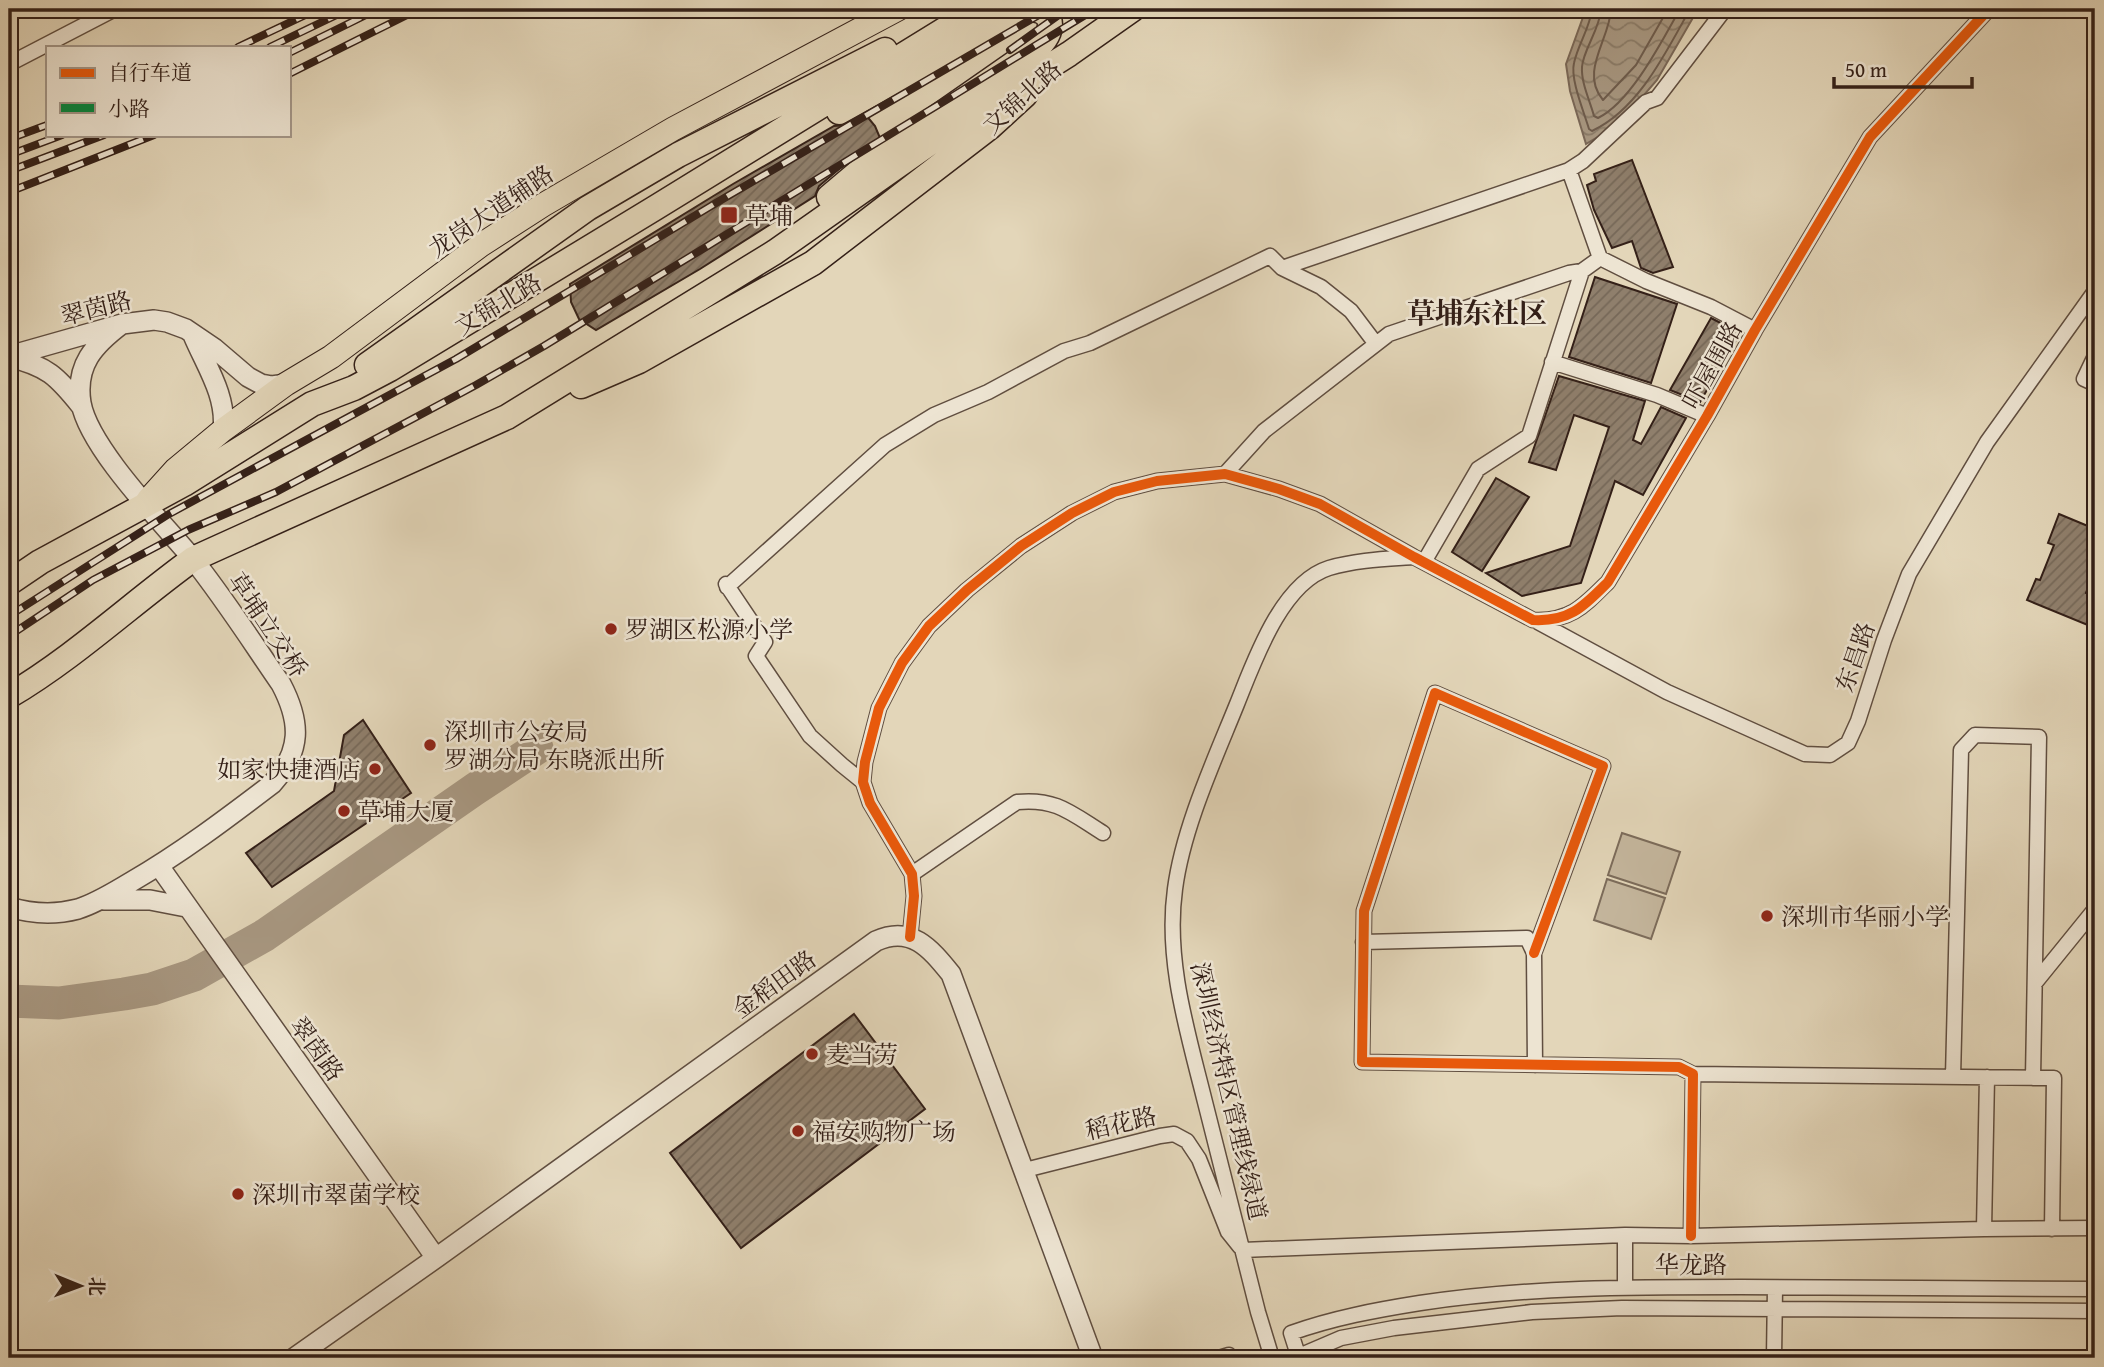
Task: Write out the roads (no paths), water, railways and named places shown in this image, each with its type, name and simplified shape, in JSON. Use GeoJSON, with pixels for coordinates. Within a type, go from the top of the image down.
{"type":"FeatureCollection","features":[{"type":"Feature","properties":{"kind":"highway"},"geometry":{"type":"LineString","coordinates":[[312,404],[588,208],[714,136],[971,9]]}},
{"type":"Feature","properties":{"kind":"highway","name":"文锦北路"},"geometry":{"type":"LineString","coordinates":[[9,583],[40,562],[184,484],[312,404],[354,388],[390,369],[978,9]]}},
{"type":"Feature","properties":{"kind":"highway"},"geometry":{"type":"LineString","coordinates":[[1069,54],[1133,9]]}},
{"type":"Feature","properties":{"kind":"highway"},"geometry":{"type":"LineString","coordinates":[[655,208],[870,96],[1023,10],[1041,11],[1048,17],[1050,33],[1039,46],[861,170],[723,284]]}},
{"type":"Feature","properties":{"kind":"highway","name":"文锦北路"},"geometry":{"type":"LineString","coordinates":[[507,417],[723,284],[844,205],[947,131],[1069,54]]}},
{"type":"Feature","properties":{"kind":"highway","name":"文锦北路"},"geometry":{"type":"LineString","coordinates":[[9,696],[96,636],[193,559],[507,417],[639,361],[813,263],[990,127],[1069,54]]}},
{"type":"Feature","properties":{"kind":"main road","name":"龙岗大道辅路"},"geometry":{"type":"LineString","coordinates":[[145,504],[176,469],[223,430],[286,384],[331,357],[481,245],[543,205],[673,129],[898,9]]}},
{"type":"Feature","properties":{"kind":"street"},"geometry":{"type":"LineString","coordinates":[[9,64],[115,9]]}},
{"type":"Feature","properties":{"kind":"street"},"geometry":{"type":"LineString","coordinates":[[1282,268],[1569,170],[1583,161],[1646,102],[1657,98],[1725,9]]}},
{"type":"Feature","properties":{"kind":"street","name":"吓屋围路"},"geometry":{"type":"LineString","coordinates":[[1533,620],[1550,621],[1566,617],[1586,604],[1608,582],[1870,137],[1989,9]]}},
{"type":"Feature","properties":{"kind":"street"},"geometry":{"type":"LineString","coordinates":[[1569,170],[1600,258],[1646,281],[1711,307],[1755,330]]}},
{"type":"Feature","properties":{"kind":"street"},"geometry":{"type":"LineString","coordinates":[[863,782],[810,736],[756,656],[765,642],[727,585],[886,445],[934,415],[988,392],[1064,351],[1090,343],[1270,256],[1282,268],[1321,288],[1352,310],[1376,344]]}},
{"type":"Feature","properties":{"kind":"street"},"geometry":{"type":"LineString","coordinates":[[1225,474],[1264,431],[1389,334],[1569,273],[1582,271],[1600,258]]}},
{"type":"Feature","properties":{"kind":"street"},"geometry":{"type":"LineString","coordinates":[[1419,560],[1478,469],[1529,436],[1582,271]]}},
{"type":"Feature","properties":{"kind":"street","name":"东昌路"},"geometry":{"type":"LineString","coordinates":[[1533,620],[1667,692],[1805,754],[1830,755],[1848,743],[1858,721],[1909,574],[1987,442],[2095,291]]}},
{"type":"Feature","properties":{"kind":"street","name":"翠茵路"},"geometry":{"type":"LineString","coordinates":[[9,357],[122,324],[167,321],[186,329],[214,348],[238,370],[261,384],[286,384]]}},
{"type":"Feature","properties":{"kind":"street"},"geometry":{"type":"LineString","coordinates":[[81,406],[82,373],[90,353],[103,338],[122,324]]}},
{"type":"Feature","properties":{"kind":"street"},"geometry":{"type":"LineString","coordinates":[[193,335],[221,399],[223,430]]}},
{"type":"Feature","properties":{"kind":"street"},"geometry":{"type":"LineString","coordinates":[[9,357],[52,373],[81,406],[96,438],[145,504]]}},
{"type":"Feature","properties":{"kind":"street"},"geometry":{"type":"LineString","coordinates":[[2090,382],[2095,359]]}},
{"type":"Feature","properties":{"kind":"street"},"geometry":{"type":"LineString","coordinates":[[1552,362],[1657,395],[1707,416]]}},
{"type":"Feature","properties":{"kind":"street"},"geometry":{"type":"LineString","coordinates":[[1093,1358],[951,974],[928,949],[909,937],[914,896],[912,874],[870,803],[863,782],[865,762],[879,708],[902,663],[929,626],[967,590],[1021,546],[1072,513],[1114,492],[1157,481],[1225,474],[1320,504],[1533,620]]}},
{"type":"Feature","properties":{"kind":"street","name":"草埔立交桥"},"geometry":{"type":"LineString","coordinates":[[99,901],[159,866],[272,784],[284,771],[292,756],[296,739],[291,703],[281,684],[193,559],[145,504]]}},
{"type":"Feature","properties":{"kind":"street","name":"深圳经济特区管理线绿道"},"geometry":{"type":"LineString","coordinates":[[1272,1358],[1181,1007],[1172,936],[1175,889],[1186,839],[1213,763],[1254,661],[1283,605],[1310,579],[1327,568],[1377,560],[1419,560]]}},
{"type":"Feature","properties":{"kind":"street"},"geometry":{"type":"LineString","coordinates":[[1535,1065],[1534,953],[1603,766],[1434,693],[1364,911],[1362,1062],[1535,1065],[1679,1067],[1693,1074],[2054,1079],[2052,1229]]}},
{"type":"Feature","properties":{"kind":"street"},"geometry":{"type":"LineString","coordinates":[[1953,1077],[1961,750],[1975,735],[2039,737],[2033,1078]]}},
{"type":"Feature","properties":{"kind":"street"},"geometry":{"type":"LineString","coordinates":[[912,874],[1017,802],[1035,800],[1060,806],[1103,834]]}},
{"type":"Feature","properties":{"kind":"street","name":"翠茵路"},"geometry":{"type":"LineString","coordinates":[[159,866],[436,1258]]}},
{"type":"Feature","properties":{"kind":"street"},"geometry":{"type":"LineString","coordinates":[[9,907],[32,913],[57,913],[99,901],[150,900],[186,907]]}},
{"type":"Feature","properties":{"kind":"street"},"geometry":{"type":"LineString","coordinates":[[2035,983],[2095,909]]}},
{"type":"Feature","properties":{"kind":"street","name":"金稻田路"},"geometry":{"type":"LineString","coordinates":[[293,1358],[876,941],[885,937],[909,937]]}},
{"type":"Feature","properties":{"kind":"street"},"geometry":{"type":"LineString","coordinates":[[1363,942],[1527,938],[1534,953]]}},
{"type":"Feature","properties":{"kind":"street"},"geometry":{"type":"LineString","coordinates":[[1691,1236],[1693,1074]]}},
{"type":"Feature","properties":{"kind":"street"},"geometry":{"type":"LineString","coordinates":[[1984,1229],[1987,1077]]}},
{"type":"Feature","properties":{"kind":"street","name":"稻花路"},"geometry":{"type":"LineString","coordinates":[[1025,1170],[1160,1136],[1174,1135],[1187,1141],[1199,1159],[1228,1232],[1243,1250]]}},
{"type":"Feature","properties":{"kind":"street"},"geometry":{"type":"LineString","coordinates":[[1243,1250],[1625,1236],[2095,1228]]}},
{"type":"Feature","properties":{"kind":"street"},"geometry":{"type":"LineString","coordinates":[[1625,1236],[1625,1287]]}},
{"type":"Feature","properties":{"kind":"street","name":"华龙路"},"geometry":{"type":"LineString","coordinates":[[2095,1289],[1625,1287],[1531,1291],[1452,1298],[1339,1317],[1291,1333],[1299,1357],[1341,1338],[1381,1330],[1532,1312],[1622,1308],[2095,1311]]}},
{"type":"Feature","properties":{"kind":"street"},"geometry":{"type":"LineString","coordinates":[[1774,1358],[1775,1288]]}},
{"type":"Feature","properties":{"kind":"water"},"geometry":{"type":"Polygon","coordinates":[[[1586,9],[1698,9],[1657,80],[1619,124],[1586,144],[1570,91],[1566,64],[1586,9]]]}},
{"type":"Feature","properties":{"kind":"waterway"},"geometry":{"type":"LineString","coordinates":[[9,1001],[59,1003],[124,994],[152,989],[194,975],[265,935],[537,748]]}},
{"type":"Feature","properties":{"kind":"railway"},"geometry":{"type":"LineString","coordinates":[[240,46],[318,9]]}},
{"type":"Feature","properties":{"kind":"railway"},"geometry":{"type":"LineString","coordinates":[[272,46],[349,9]]}},
{"type":"Feature","properties":{"kind":"railway"},"geometry":{"type":"LineString","coordinates":[[290,53],[378,9]]}},
{"type":"Feature","properties":{"kind":"railway"},"geometry":{"type":"LineString","coordinates":[[290,74],[419,9]]}},
{"type":"Feature","properties":{"kind":"railway"},"geometry":{"type":"LineString","coordinates":[[9,616],[169,514],[456,359],[721,200],[1049,9]]}},
{"type":"Feature","properties":{"kind":"railway"},"geometry":{"type":"LineString","coordinates":[[1010,50],[1067,9]]}},
{"type":"Feature","properties":{"kind":"railway"},"geometry":{"type":"LineString","coordinates":[[9,636],[93,580],[188,530],[276,492],[544,346],[1095,9]]}},
{"type":"Feature","properties":{"kind":"railway"},"geometry":{"type":"LineString","coordinates":[[9,139],[46,125]]}},
{"type":"Feature","properties":{"kind":"railway"},"geometry":{"type":"LineString","coordinates":[[9,155],[59,136]]}},
{"type":"Feature","properties":{"kind":"railway"},"geometry":{"type":"LineString","coordinates":[[9,171],[101,136]]}},
{"type":"Feature","properties":{"kind":"railway"},"geometry":{"type":"LineString","coordinates":[[9,192],[151,136]]}},
{"type":"Feature","properties":{"kind":"place","name":"草埔"},"geometry":{"type":"Point","coordinates":[729,215]}},
{"type":"Feature","properties":{"kind":"place","name":"罗湖区松源小学"},"geometry":{"type":"Point","coordinates":[611,629]}},
{"type":"Feature","properties":{"kind":"place","name":"深圳市公安局 罗湖分局 东晓派出所"},"geometry":{"type":"Point","coordinates":[430,745]}},
{"type":"Feature","properties":{"kind":"place","name":"如家快捷酒店"},"geometry":{"type":"Point","coordinates":[375,769]}},
{"type":"Feature","properties":{"kind":"place","name":"草埔大厦"},"geometry":{"type":"Point","coordinates":[344,811]}},
{"type":"Feature","properties":{"kind":"place","name":"深圳市华丽小学"},"geometry":{"type":"Point","coordinates":[1767,916]}},
{"type":"Feature","properties":{"kind":"place","name":"麦当劳"},"geometry":{"type":"Point","coordinates":[812,1054]}},
{"type":"Feature","properties":{"kind":"place","name":"福安购物广场"},"geometry":{"type":"Point","coordinates":[798,1131]}},
{"type":"Feature","properties":{"kind":"place","name":"深圳市翠菌学校"},"geometry":{"type":"Point","coordinates":[238,1194]}},
{"type":"Feature","properties":{"kind":"district","name":"草埔东社区"},"geometry":{"type":"Point","coordinates":[1477,312]}}]}
